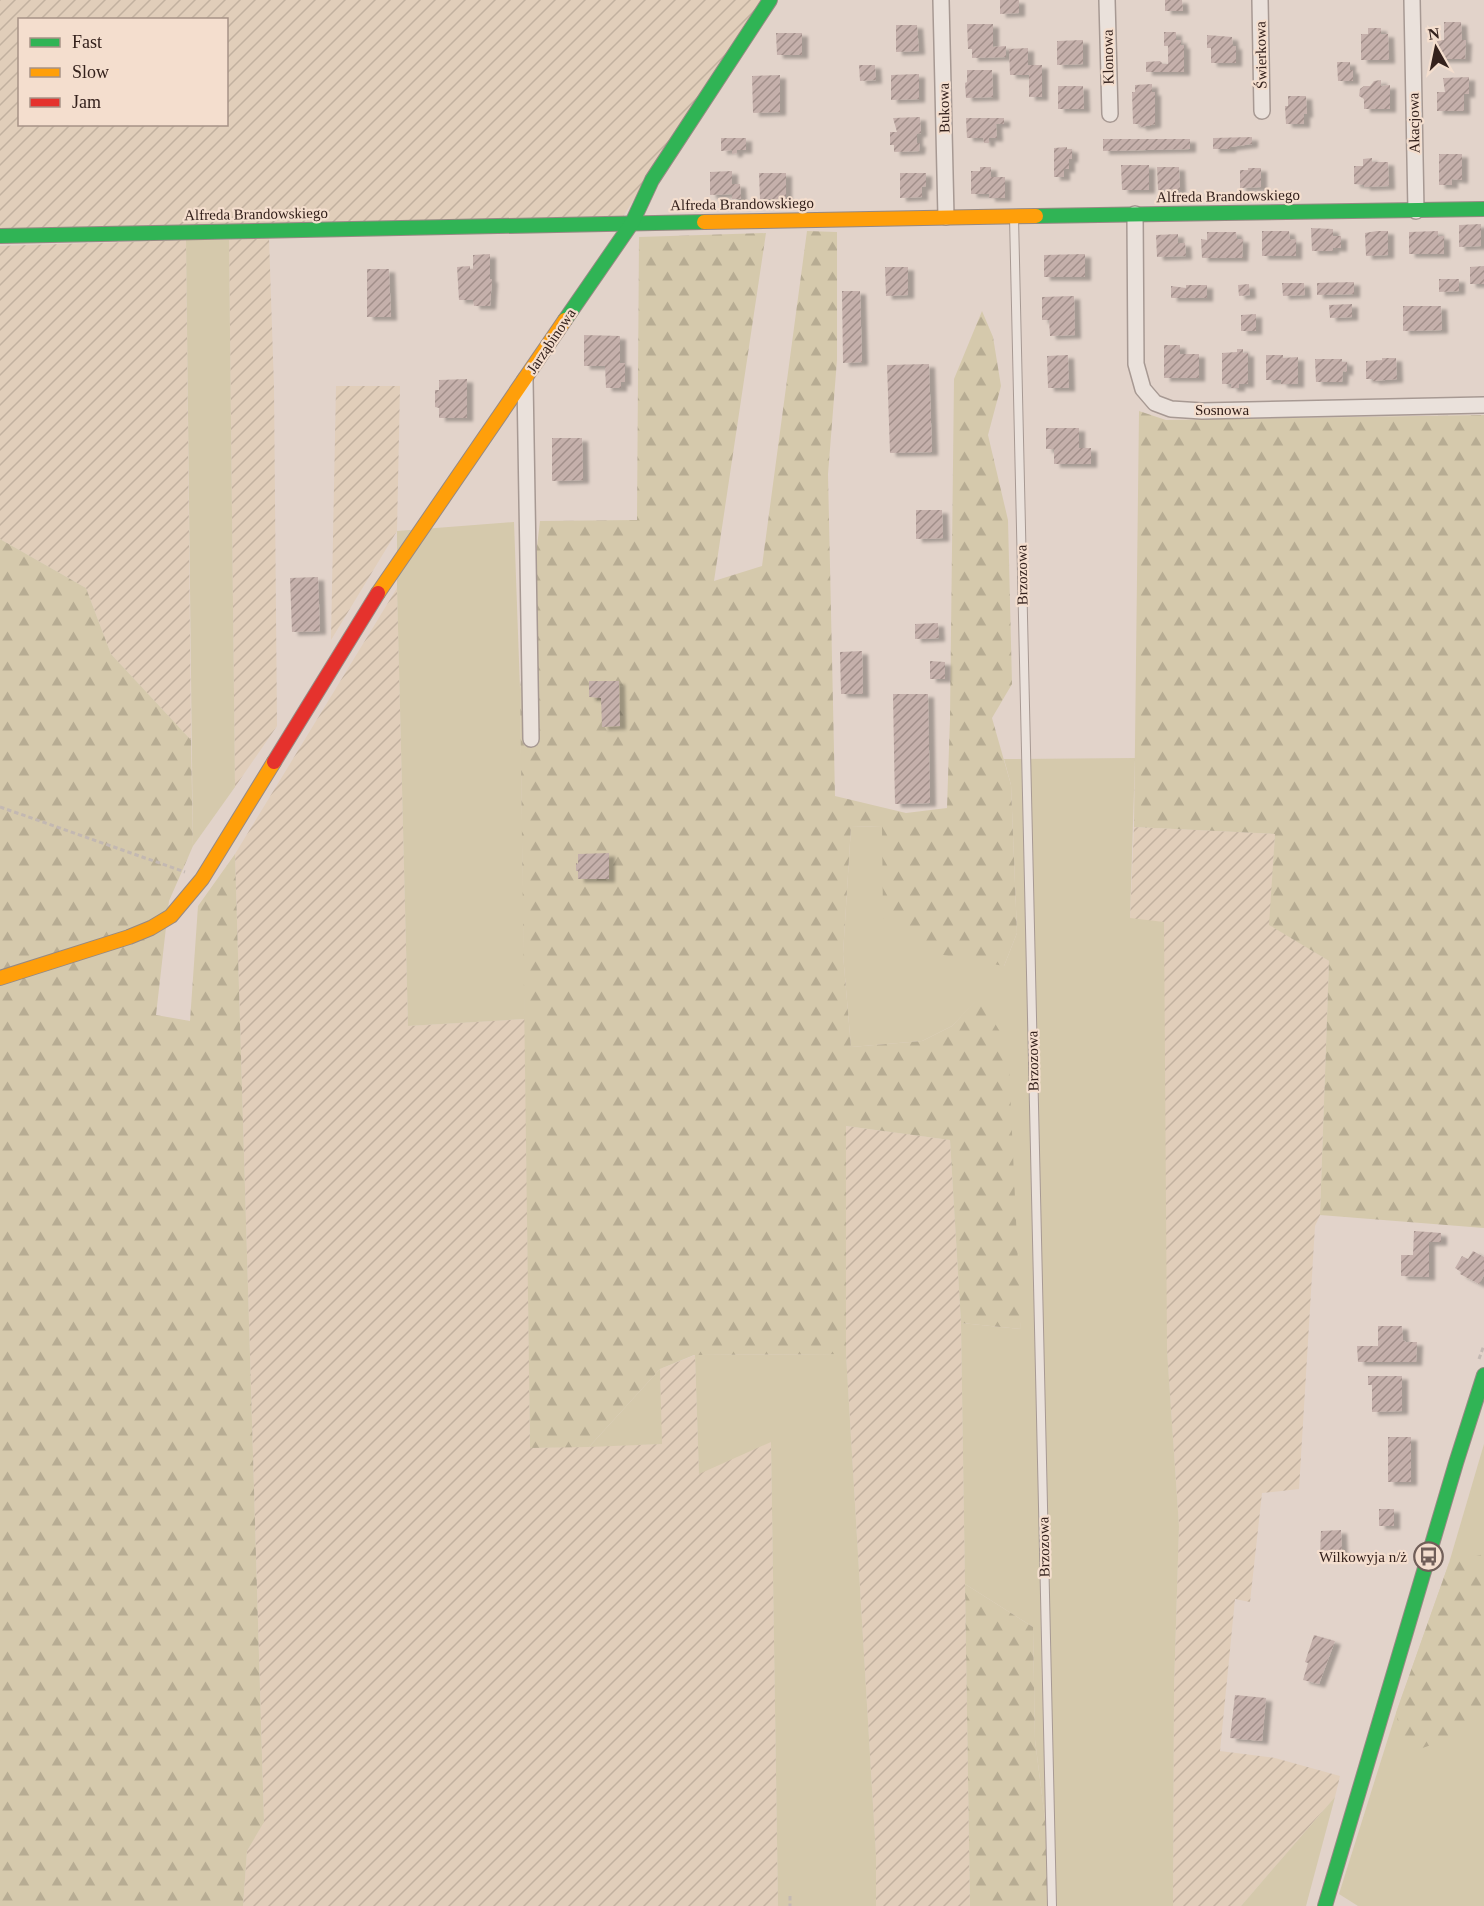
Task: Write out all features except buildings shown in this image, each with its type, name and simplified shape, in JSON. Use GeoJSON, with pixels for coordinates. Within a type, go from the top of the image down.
{"type":"FeatureCollection","features":[{"type":"Feature","properties":{"kind":"street","name":"Jarząbinowa"},"geometry":{"type":"LineString","coordinates":[[531,739],[525,380],[632,223],[652,180],[770,0]]}},
{"type":"Feature","properties":{"kind":"street","name":"Bukowa"},"geometry":{"type":"LineString","coordinates":[[941,0],[946,217]]}},
{"type":"Feature","properties":{"kind":"street","name":"Klonowa"},"geometry":{"type":"LineString","coordinates":[[1107,0],[1110,114]]}},
{"type":"Feature","properties":{"kind":"street","name":"Świerkowa"},"geometry":{"type":"LineString","coordinates":[[1260,0],[1262,111]]}},
{"type":"Feature","properties":{"kind":"street","name":"Akacjowa"},"geometry":{"type":"LineString","coordinates":[[1412,0],[1416,210]]}},
{"type":"Feature","properties":{"kind":"street","name":"Alfreda Brandowskiego"},"geometry":{"type":"LineString","coordinates":[[0,236],[1484,209]]}},
{"type":"Feature","properties":{"kind":"street","name":"Sosnowa"},"geometry":{"type":"LineString","coordinates":[[1135,214],[1136,364],[1143,389],[1155,403],[1172,409],[1202,411],[1484,405]]}},
{"type":"Feature","properties":{"kind":"street"},"geometry":{"type":"LineString","coordinates":[[0,978],[129,938],[171,916],[188,899],[364,614],[525,380]]}},
{"type":"Feature","properties":{"kind":"street"},"geometry":{"type":"LineString","coordinates":[[1325,1906],[1465,1431],[1484,1375]]}},
{"type":"Feature","properties":{"kind":"lane","name":"Brzozowa"},"geometry":{"type":"LineString","coordinates":[[1014,216],[1052,1906]]}},
{"type":"Feature","properties":{"kind":"path"},"geometry":{"type":"LineString","coordinates":[[0,807],[202,879]]}},
{"type":"Feature","properties":{"kind":"path"},"geometry":{"type":"LineString","coordinates":[[790,1896],[790,1906]]}},
{"type":"Feature","properties":{"kind":"shaded area"},"geometry":{"type":"Polygon","coordinates":[[[0,0],[762,0],[622,218],[0,230],[0,0]]]}},
{"type":"Feature","properties":{"kind":"shaded area"},"geometry":{"type":"Polygon","coordinates":[[[269,238],[274,387],[277,726],[235,787],[229,240],[269,238]]]}},
{"type":"Feature","properties":{"kind":"shaded area"},"geometry":{"type":"Polygon","coordinates":[[[186,240],[191,740],[111,654],[86,588],[0,539],[0,246],[186,240]]]}},
{"type":"Feature","properties":{"kind":"shaded area"},"geometry":{"type":"Polygon","coordinates":[[[336,386],[400,386],[397,531],[331,640],[336,386]]]}},
{"type":"Feature","properties":{"kind":"shaded area"},"geometry":{"type":"Polygon","coordinates":[[[397,588],[408,1026],[525,1019],[530,1448],[661,1444],[660,1369],[695,1355],[699,1473],[771,1441],[778,1906],[243,1906],[247,1851],[264,1821],[235,854],[397,588]]]}},
{"type":"Feature","properties":{"kind":"shaded area"},"geometry":{"type":"Polygon","coordinates":[[[1134,827],[1275,834],[1270,925],[1329,961],[1320,1215],[1315,1226],[1299,1489],[1262,1493],[1250,1602],[1235,1599],[1220,1751],[1275,1758],[1340,1776],[1335,1797],[1241,1906],[1173,1906],[1174,1687],[1179,1526],[1167,1350],[1130,919],[1134,827]]]}},
{"type":"Feature","properties":{"kind":"shaded area"},"geometry":{"type":"Polygon","coordinates":[[[846,1126],[950,1140],[961,1323],[970,1906],[876,1906],[876,1855],[846,1354],[846,1126]]]}},
{"type":"Feature","properties":{"kind":"green space"},"geometry":{"type":"Polygon","coordinates":[[[807,231],[837,232],[837,360],[828,474],[835,796],[906,813],[947,808],[954,379],[982,311],[993,337],[1001,386],[988,435],[1008,520],[1012,684],[992,718],[1011,785],[1017,933],[1004,966],[943,955],[883,918],[882,826],[851,827],[843,954],[851,1047],[922,1041],[952,1026],[979,997],[1008,1045],[1021,1329],[961,1323],[950,1140],[846,1126],[846,1354],[694,1355],[660,1369],[589,1447],[530,1448],[520,689],[540,521],[637,520],[639,237],[766,233],[714,581],[762,566],[807,231]]]}},
{"type":"Feature","properties":{"kind":"green space"},"geometry":{"type":"Polygon","coordinates":[[[186,240],[229,240],[235,787],[193,846],[186,240]]]}},
{"type":"Feature","properties":{"kind":"green space"},"geometry":{"type":"Polygon","coordinates":[[[1139,411],[1166,420],[1484,415],[1484,1228],[1320,1215],[1329,961],[1269,925],[1275,834],[1134,827],[1139,411]]]}},
{"type":"Feature","properties":{"kind":"green space"},"geometry":{"type":"Polygon","coordinates":[[[514,522],[520,689],[525,1019],[408,1026],[397,531],[514,522]]]}},
{"type":"Feature","properties":{"kind":"green space"},"geometry":{"type":"Polygon","coordinates":[[[0,539],[86,588],[111,654],[191,740],[193,846],[169,901],[156,1015],[190,1021],[198,906],[235,854],[264,1822],[247,1851],[243,1906],[0,1906],[0,539]]]}},
{"type":"Feature","properties":{"kind":"green space"},"geometry":{"type":"Polygon","coordinates":[[[1135,758],[1130,918],[1164,922],[1167,1350],[1179,1526],[1174,1687],[1173,1906],[1056,1906],[1035,1740],[1033,1627],[965,1584],[961,1323],[1021,1329],[979,998],[952,1026],[922,1041],[851,1047],[843,954],[851,827],[882,826],[1004,966],[1017,933],[1011,785],[1004,759],[1135,758]]]}},
{"type":"Feature","properties":{"kind":"green space"},"geometry":{"type":"Polygon","coordinates":[[[846,1354],[876,1855],[876,1906],[778,1906],[771,1442],[699,1474],[695,1355],[846,1354]]]}},
{"type":"Feature","properties":{"kind":"green space"},"geometry":{"type":"Polygon","coordinates":[[[660,1369],[662,1444],[589,1447],[660,1369]]]}},
{"type":"Feature","properties":{"kind":"green space"},"geometry":{"type":"Polygon","coordinates":[[[1484,1444],[1484,1906],[1358,1906],[1339,1894],[1396,1713],[1449,1563],[1484,1444]]]}},
{"type":"Feature","properties":{"kind":"green space"},"geometry":{"type":"Polygon","coordinates":[[[1484,1554],[1484,1718],[1466,1733],[1405,1754],[1396,1713],[1449,1563],[1484,1554]]]}},
{"type":"Feature","properties":{"kind":"green space"},"geometry":{"type":"Polygon","coordinates":[[[965,1584],[1033,1627],[1035,1740],[1056,1906],[970,1906],[965,1584]]]}},
{"type":"Feature","properties":{"kind":"green space"},"geometry":{"type":"Polygon","coordinates":[[[1335,1797],[1306,1906],[1241,1906],[1335,1797]]]}},
{"type":"Feature","properties":{"kind":"traffic: fast"},"geometry":{"type":"LineString","coordinates":[[565,320],[632,223],[652,180],[770,0]]}},
{"type":"Feature","properties":{"kind":"traffic: fast"},"geometry":{"type":"LineString","coordinates":[[1036,216],[1484,209]]}},
{"type":"Feature","properties":{"kind":"traffic: fast"},"geometry":{"type":"LineString","coordinates":[[0,236],[704,222]]}},
{"type":"Feature","properties":{"kind":"traffic: fast"},"geometry":{"type":"LineString","coordinates":[[1325,1906],[1484,1375]]}},
{"type":"Feature","properties":{"kind":"traffic: slow"},"geometry":{"type":"LineString","coordinates":[[704,222],[1036,216]]}},
{"type":"Feature","properties":{"kind":"traffic: slow"},"geometry":{"type":"LineString","coordinates":[[378,593],[565,320]]}},
{"type":"Feature","properties":{"kind":"traffic: slow"},"geometry":{"type":"LineString","coordinates":[[0,978],[129,937],[171,916],[202,879],[274,762]]}},
{"type":"Feature","properties":{"kind":"traffic: jam"},"geometry":{"type":"LineString","coordinates":[[274,762],[378,593]]}},
{"type":"Feature","properties":{"kind":"place","name":"Wilkowyja n/ż"},"geometry":{"type":"Point","coordinates":[1428,1557]}}]}
